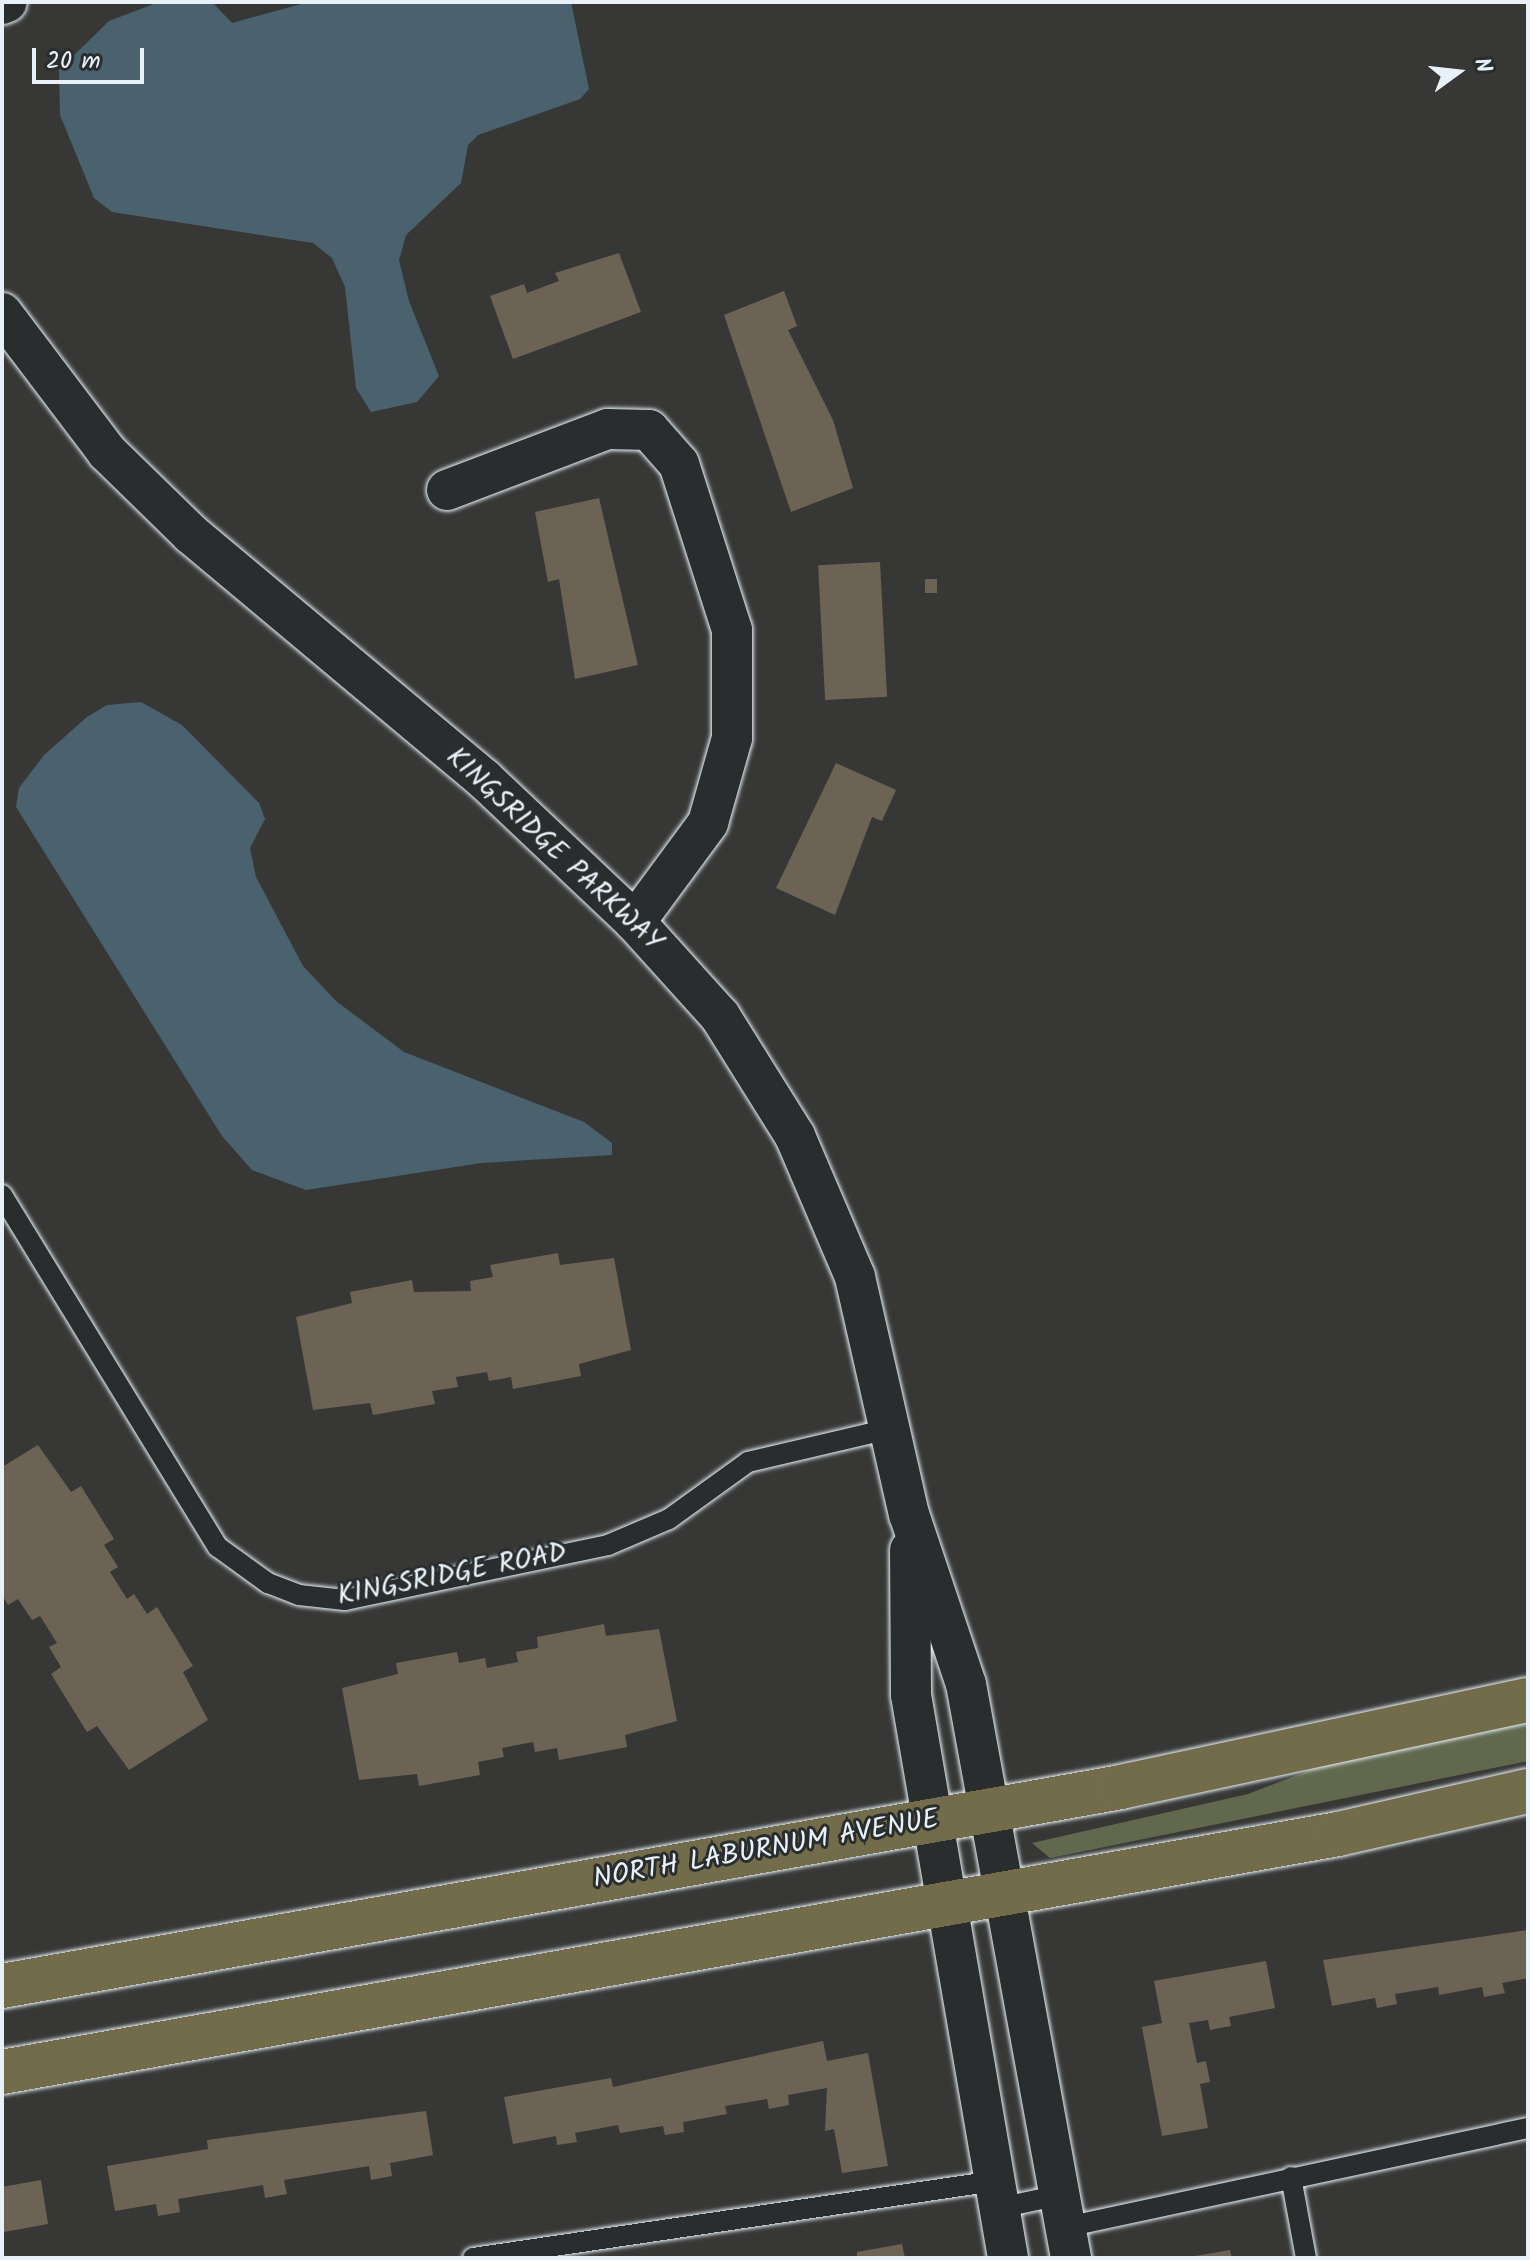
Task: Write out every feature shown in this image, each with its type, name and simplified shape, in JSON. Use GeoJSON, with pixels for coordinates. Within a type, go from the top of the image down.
{"type":"FeatureCollection","features":[{"type":"Feature","properties":{"kind":"main road","name":"NORTH LABURNUM AVENUE"},"geometry":{"type":"LineString","coordinates":[[2,1986],[932,1821],[1528,1700]]}},
{"type":"Feature","properties":{"kind":"main road"},"geometry":{"type":"LineString","coordinates":[[2,2072],[947,1905],[1528,1791]]}},
{"type":"Feature","properties":{"kind":"street","name":"KINGSRIDGE PARKWAY"},"geometry":{"type":"LineString","coordinates":[[2,313],[107,452],[191,534],[484,779],[635,922],[720,1016],[795,1136],[855,1277],[893,1428],[909,1514],[966,1684],[1066,2227]]}},
{"type":"Feature","properties":{"kind":"street"},"geometry":{"type":"LineString","coordinates":[[447,490],[608,429],[649,430],[679,464],[732,630],[732,738],[708,823],[635,922]]}},
{"type":"Feature","properties":{"kind":"street","name":"KINGSRIDGE PARKWAY"},"geometry":{"type":"LineString","coordinates":[[909,1514],[911,1695],[1008,2258]]}},
{"type":"Feature","properties":{"kind":"lane","name":"KINGSRIDGE ROAD"},"geometry":{"type":"LineString","coordinates":[[2,1195],[218,1547],[268,1583],[299,1595],[345,1600],[608,1545],[669,1519],[767,1454],[893,1428]]}},
{"type":"Feature","properties":{"kind":"lane"},"geometry":{"type":"LineString","coordinates":[[473,2258],[997,2194],[1066,2227],[1528,2128]]}},
{"type":"Feature","properties":{"kind":"lane"},"geometry":{"type":"LineString","coordinates":[[1291,2177],[1306,2258]]}},
{"type":"Feature","properties":{"kind":"green space"},"geometry":{"type":"Polygon","coordinates":[[[1528,1714],[1528,1761],[1050,1858],[1032,1843],[1248,1794],[1324,1765],[1528,1714]]]}},
{"type":"Feature","properties":{"kind":"water"},"geometry":{"type":"Polygon","coordinates":[[[159,2],[212,2],[232,23],[308,2],[571,2],[589,89],[580,99],[478,135],[468,145],[461,183],[406,235],[399,260],[409,301],[439,376],[417,402],[371,412],[356,388],[345,287],[332,258],[313,243],[112,212],[94,198],[60,115],[59,70],[109,21],[159,2]]]}},
{"type":"Feature","properties":{"kind":"water"},"geometry":{"type":"Polygon","coordinates":[[[141,702],[182,725],[259,803],[265,819],[250,848],[256,877],[303,966],[336,1001],[404,1052],[584,1122],[612,1143],[612,1155],[481,1163],[306,1190],[252,1170],[222,1136],[16,807],[19,788],[44,755],[87,717],[107,705],[141,702]]]}},
{"type":"Feature","properties":{"kind":"building"},"geometry":{"type":"Polygon","coordinates":[[[619,253],[641,312],[513,359],[490,296],[524,284],[527,293],[559,281],[555,273],[619,253]]]}},
{"type":"Feature","properties":{"kind":"building"},"geometry":{"type":"Polygon","coordinates":[[[784,291],[797,326],[788,330],[833,420],[853,488],[791,512],[724,315],[784,291]]]}},
{"type":"Feature","properties":{"kind":"building"},"geometry":{"type":"Polygon","coordinates":[[[599,498],[638,665],[575,679],[559,579],[548,582],[535,512],[599,498]]]}},
{"type":"Feature","properties":{"kind":"building"},"geometry":{"type":"Polygon","coordinates":[[[880,562],[887,697],[825,700],[818,565],[880,562]]]}},
{"type":"Feature","properties":{"kind":"building"},"geometry":{"type":"Polygon","coordinates":[[[925,579],[937,579],[937,593],[925,593],[925,579]]]}},
{"type":"Feature","properties":{"kind":"building"},"geometry":{"type":"Polygon","coordinates":[[[836,763],[896,790],[882,821],[872,817],[835,915],[776,888],[836,763]]]}},
{"type":"Feature","properties":{"kind":"building"},"geometry":{"type":"Polygon","coordinates":[[[558,1253],[560,1265],[614,1258],[631,1350],[579,1364],[581,1376],[513,1389],[511,1377],[489,1381],[487,1372],[456,1377],[458,1387],[432,1391],[435,1404],[373,1415],[370,1403],[313,1410],[296,1317],[352,1303],[350,1292],[412,1280],[414,1292],[471,1291],[470,1281],[493,1277],[490,1265],[558,1253]]]}},
{"type":"Feature","properties":{"kind":"building"},"geometry":{"type":"Polygon","coordinates":[[[38,1445],[71,1492],[81,1486],[114,1539],[104,1545],[118,1567],[110,1572],[127,1599],[134,1594],[147,1614],[157,1607],[193,1666],[183,1672],[208,1720],[129,1770],[97,1726],[87,1732],[51,1674],[61,1667],[49,1647],[57,1643],[40,1616],[32,1620],[18,1599],[8,1605],[2,1595],[2,1467],[38,1445]]]}},
{"type":"Feature","properties":{"kind":"building"},"geometry":{"type":"Polygon","coordinates":[[[604,1624],[606,1636],[659,1629],[677,1721],[625,1735],[627,1747],[559,1760],[557,1748],[535,1752],[533,1742],[502,1748],[504,1757],[478,1762],[480,1775],[419,1786],[417,1774],[359,1780],[342,1688],[398,1674],[396,1663],[457,1652],[459,1663],[485,1658],[487,1668],[518,1662],[516,1652],[538,1648],[537,1637],[604,1624]]]}},
{"type":"Feature","properties":{"kind":"building"},"geometry":{"type":"Polygon","coordinates":[[[1528,1930],[1528,1978],[1502,1983],[1505,1993],[1484,1997],[1482,1987],[1439,1995],[1438,1987],[1395,1994],[1397,2004],[1377,2008],[1375,1998],[1332,2006],[1323,1960],[1528,1930]]]}},
{"type":"Feature","properties":{"kind":"building"},"geometry":{"type":"Polygon","coordinates":[[[1266,1961],[1275,2008],[1229,2017],[1231,2026],[1210,2030],[1208,2020],[1189,2023],[1197,2063],[1206,2061],[1210,2082],[1200,2084],[1208,2128],[1162,2136],[1142,2027],[1162,2023],[1154,1981],[1266,1961]]]}},
{"type":"Feature","properties":{"kind":"building"},"geometry":{"type":"Polygon","coordinates":[[[823,2041],[827,2061],[868,2053],[888,2166],[842,2173],[834,2129],[825,2131],[827,2088],[788,2095],[789,2105],[769,2109],[767,2099],[725,2106],[727,2114],[683,2122],[684,2132],[665,2135],[663,2126],[620,2133],[618,2125],[575,2133],[577,2142],[557,2145],[556,2136],[513,2144],[504,2097],[611,2078],[613,2087],[823,2041]]]}},
{"type":"Feature","properties":{"kind":"building"},"geometry":{"type":"Polygon","coordinates":[[[426,2111],[433,2155],[390,2163],[392,2176],[371,2180],[369,2166],[284,2180],[287,2194],[265,2198],[263,2185],[178,2199],[180,2212],[158,2216],[156,2204],[115,2211],[107,2166],[208,2149],[207,2140],[426,2111]]]}},
{"type":"Feature","properties":{"kind":"building"},"geometry":{"type":"Polygon","coordinates":[[[41,2180],[48,2224],[4,2232],[2,2246],[2,2187],[41,2180]]]}},
{"type":"Feature","properties":{"kind":"building"},"geometry":{"type":"Polygon","coordinates":[[[902,2244],[905,2258],[857,2258],[857,2252],[902,2244]]]}},
{"type":"Feature","properties":{"kind":"building"},"geometry":{"type":"Polygon","coordinates":[[[1230,2250],[1232,2258],[1195,2258],[1195,2256],[1230,2250]]]}}]}
